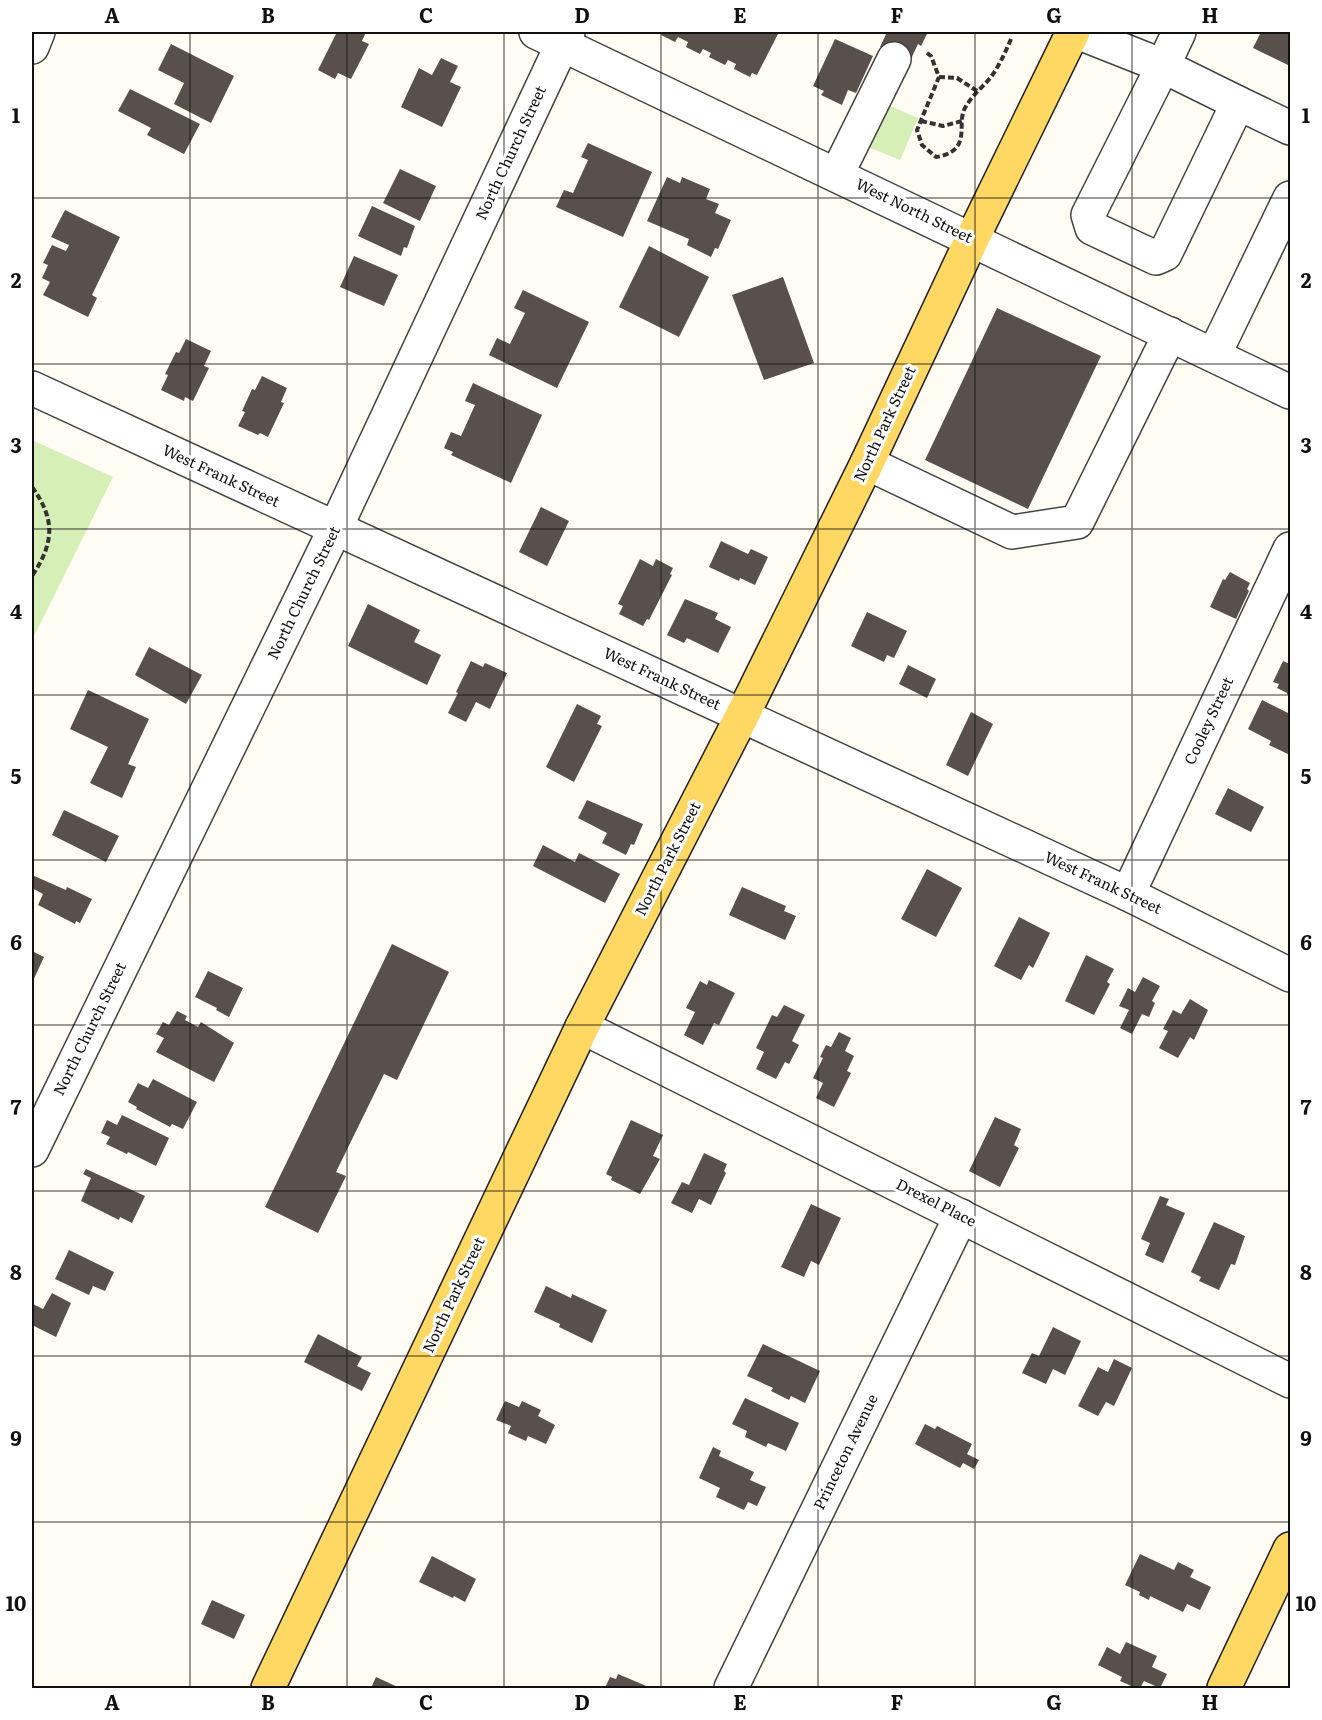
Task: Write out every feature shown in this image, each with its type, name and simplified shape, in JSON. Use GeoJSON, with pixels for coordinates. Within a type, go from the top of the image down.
{"type":"FeatureCollection","features":[{"type":"Feature","properties":{"kind":"main road","name":"North Park Street"},"geometry":{"type":"LineString","coordinates":[[267,1689],[582,1027],[742,716],[867,463],[972,239],[1075,32]]}},
{"type":"Feature","properties":{"kind":"main road"},"geometry":{"type":"LineString","coordinates":[[1224,1689],[1290,1550]]}},
{"type":"Feature","properties":{"kind":"street"},"geometry":{"type":"LineString","coordinates":[[32,47],[38,32]]}},
{"type":"Feature","properties":{"kind":"street"},"geometry":{"type":"LineString","coordinates":[[1075,32],[1162,66],[1290,128]]}},
{"type":"Feature","properties":{"kind":"street"},"geometry":{"type":"LineString","coordinates":[[1179,32],[1088,215],[1092,228],[1156,258],[1165,254],[1238,103]]}},
{"type":"Feature","properties":{"kind":"street","name":"West North Street"},"geometry":{"type":"LineString","coordinates":[[555,36],[1290,392]]}},
{"type":"Feature","properties":{"kind":"street","name":"North Church Street"},"geometry":{"type":"LineString","coordinates":[[32,1150],[335,529],[555,36]]}},
{"type":"Feature","properties":{"kind":"street"},"geometry":{"type":"LineString","coordinates":[[837,174],[894,59]]}},
{"type":"Feature","properties":{"kind":"street"},"geometry":{"type":"LineString","coordinates":[[1214,355],[1290,198]]}},
{"type":"Feature","properties":{"kind":"street"},"geometry":{"type":"LineString","coordinates":[[867,463],[1012,532],[1077,522],[1170,334]]}},
{"type":"Feature","properties":{"kind":"street","name":"West Frank Street"},"geometry":{"type":"LineString","coordinates":[[32,388],[1128,894],[1290,975]]}},
{"type":"Feature","properties":{"kind":"street","name":"Cooley Street"},"geometry":{"type":"LineString","coordinates":[[1128,894],[1290,549]]}},
{"type":"Feature","properties":{"kind":"street","name":"Drexel Place"},"geometry":{"type":"LineString","coordinates":[[582,1027],[1290,1381]]}},
{"type":"Feature","properties":{"kind":"street","name":"Princeton Avenue"},"geometry":{"type":"LineString","coordinates":[[731,1689],[962,1216]]}},
{"type":"Feature","properties":{"kind":"path"},"geometry":{"type":"LineString","coordinates":[[927,52],[931,56],[939,77],[916,130],[919,140],[929,153],[936,157],[944,156],[959,144],[962,137],[962,121],[968,103],[996,68],[1011,39]]}},
{"type":"Feature","properties":{"kind":"path"},"geometry":{"type":"LineString","coordinates":[[939,77],[957,78],[977,91]]}},
{"type":"Feature","properties":{"kind":"path"},"geometry":{"type":"LineString","coordinates":[[921,120],[943,126],[962,121]]}},
{"type":"Feature","properties":{"kind":"path"},"geometry":{"type":"LineString","coordinates":[[32,488],[43,503],[49,523],[50,541],[43,559],[32,576]]}},
{"type":"Feature","properties":{"kind":"green space"},"geometry":{"type":"Polygon","coordinates":[[[883,103],[918,118],[900,160],[866,146],[883,103]]]}},
{"type":"Feature","properties":{"kind":"green space"},"geometry":{"type":"Polygon","coordinates":[[[32,440],[113,477],[32,640],[32,440]]]}},
{"type":"Feature","properties":{"kind":"building"},"geometry":{"type":"Polygon","coordinates":[[[337,32],[366,32],[362,41],[369,44],[351,79],[338,73],[335,79],[318,70],[337,32]]]}},
{"type":"Feature","properties":{"kind":"building"},"geometry":{"type":"Polygon","coordinates":[[[663,32],[779,32],[757,75],[752,73],[750,77],[734,69],[736,64],[728,60],[725,65],[709,57],[711,53],[703,49],[700,54],[686,47],[688,42],[678,37],[675,42],[661,35],[663,32]]]}},
{"type":"Feature","properties":{"kind":"building"},"geometry":{"type":"Polygon","coordinates":[[[887,32],[928,32],[921,46],[918,44],[910,61],[880,47],[887,32]]]}},
{"type":"Feature","properties":{"kind":"building"},"geometry":{"type":"Polygon","coordinates":[[[1261,32],[1290,32],[1290,66],[1253,48],[1261,32]]]}},
{"type":"Feature","properties":{"kind":"building"},"geometry":{"type":"Polygon","coordinates":[[[835,39],[873,56],[856,93],[848,90],[842,105],[821,95],[824,91],[813,86],[835,39]]]}},
{"type":"Feature","properties":{"kind":"building"},"geometry":{"type":"Polygon","coordinates":[[[171,44],[234,76],[211,123],[174,104],[184,83],[158,70],[171,44]]]}},
{"type":"Feature","properties":{"kind":"building"},"geometry":{"type":"Polygon","coordinates":[[[441,58],[458,66],[450,82],[461,87],[442,127],[401,107],[419,68],[432,75],[441,58]]]}},
{"type":"Feature","properties":{"kind":"building"},"geometry":{"type":"Polygon","coordinates":[[[130,89],[200,124],[184,154],[147,135],[151,128],[118,111],[130,89]]]}},
{"type":"Feature","properties":{"kind":"building"},"geometry":{"type":"Polygon","coordinates":[[[588,143],[652,172],[623,237],[556,207],[564,190],[573,193],[588,160],[581,157],[588,143]]]}},
{"type":"Feature","properties":{"kind":"building"},"geometry":{"type":"Polygon","coordinates":[[[400,169],[436,186],[420,221],[383,203],[400,169]]]}},
{"type":"Feature","properties":{"kind":"building"},"geometry":{"type":"Polygon","coordinates":[[[667,177],[680,183],[682,177],[710,189],[706,199],[719,204],[715,213],[731,220],[718,249],[715,248],[711,257],[687,245],[689,239],[647,221],[667,177]]]}},
{"type":"Feature","properties":{"kind":"building"},"geometry":{"type":"Polygon","coordinates":[[[372,206],[415,226],[407,248],[404,247],[401,256],[358,236],[372,206]]]}},
{"type":"Feature","properties":{"kind":"building"},"geometry":{"type":"Polygon","coordinates":[[[65,210],[120,237],[92,295],[97,298],[88,317],[43,295],[50,282],[42,278],[48,265],[43,263],[52,245],[66,251],[69,245],[51,237],[65,210]]]}},
{"type":"Feature","properties":{"kind":"building"},"geometry":{"type":"Polygon","coordinates":[[[649,246],[709,277],[679,337],[619,307],[649,246]]]}},
{"type":"Feature","properties":{"kind":"building"},"geometry":{"type":"Polygon","coordinates":[[[354,256],[398,275],[384,306],[340,287],[354,256]]]}},
{"type":"Feature","properties":{"kind":"building"},"geometry":{"type":"Polygon","coordinates":[[[783,277],[814,363],[764,380],[732,295],[783,277]]]}},
{"type":"Feature","properties":{"kind":"building"},"geometry":{"type":"Polygon","coordinates":[[[523,290],[589,322],[557,388],[489,355],[497,338],[510,344],[525,313],[514,308],[523,290]]]}},
{"type":"Feature","properties":{"kind":"building"},"geometry":{"type":"Polygon","coordinates":[[[997,308],[1101,356],[1028,509],[925,460],[997,308]]]}},
{"type":"Feature","properties":{"kind":"building"},"geometry":{"type":"Polygon","coordinates":[[[186,339],[211,351],[204,366],[209,368],[193,401],[185,397],[184,401],[161,390],[168,375],[165,374],[176,352],[179,353],[186,339]]]}},
{"type":"Feature","properties":{"kind":"building"},"geometry":{"type":"Polygon","coordinates":[[[262,376],[287,388],[281,402],[284,403],[268,437],[238,426],[252,389],[255,390],[262,376]]]}},
{"type":"Feature","properties":{"kind":"building"},"geometry":{"type":"Polygon","coordinates":[[[473,383],[542,415],[511,483],[451,455],[453,452],[444,448],[451,432],[461,436],[475,405],[465,401],[473,383]]]}},
{"type":"Feature","properties":{"kind":"building"},"geometry":{"type":"Polygon","coordinates":[[[541,507],[569,521],[547,566],[519,552],[541,507]]]}},
{"type":"Feature","properties":{"kind":"building"},"geometry":{"type":"Polygon","coordinates":[[[721,541],[748,554],[751,549],[768,557],[755,585],[740,578],[739,581],[709,567],[721,541]]]}},
{"type":"Feature","properties":{"kind":"building"},"geometry":{"type":"Polygon","coordinates":[[[640,559],[653,566],[656,559],[673,568],[670,574],[672,575],[649,620],[647,619],[643,626],[619,614],[623,606],[618,604],[640,559]]]}},
{"type":"Feature","properties":{"kind":"building"},"geometry":{"type":"Polygon","coordinates":[[[1230,572],[1250,583],[1247,589],[1249,591],[1236,619],[1210,607],[1223,579],[1225,580],[1230,572]]]}},
{"type":"Feature","properties":{"kind":"building"},"geometry":{"type":"Polygon","coordinates":[[[685,599],[718,613],[715,619],[731,627],[718,653],[687,638],[684,643],[667,635],[685,599]]]}},
{"type":"Feature","properties":{"kind":"building"},"geometry":{"type":"Polygon","coordinates":[[[368,604],[420,630],[414,642],[441,655],[427,685],[348,646],[368,604]]]}},
{"type":"Feature","properties":{"kind":"building"},"geometry":{"type":"Polygon","coordinates":[[[867,612],[907,631],[894,658],[887,655],[884,662],[851,646],[867,612]]]}},
{"type":"Feature","properties":{"kind":"building"},"geometry":{"type":"Polygon","coordinates":[[[149,647],[202,675],[186,704],[135,675],[149,647]]]}},
{"type":"Feature","properties":{"kind":"building"},"geometry":{"type":"Polygon","coordinates":[[[471,661],[483,667],[485,663],[507,673],[490,709],[476,702],[466,722],[448,713],[471,661]]]}},
{"type":"Feature","properties":{"kind":"building"},"geometry":{"type":"Polygon","coordinates":[[[1283,661],[1290,664],[1290,696],[1277,688],[1279,684],[1273,682],[1283,661]]]}},
{"type":"Feature","properties":{"kind":"building"},"geometry":{"type":"Polygon","coordinates":[[[908,665],[936,679],[927,698],[899,684],[908,665]]]}},
{"type":"Feature","properties":{"kind":"building"},"geometry":{"type":"Polygon","coordinates":[[[88,690],[149,719],[128,764],[136,767],[122,798],[90,783],[108,747],[70,729],[88,690]]]}},
{"type":"Feature","properties":{"kind":"building"},"geometry":{"type":"Polygon","coordinates":[[[1262,700],[1290,714],[1290,755],[1269,745],[1271,741],[1248,729],[1262,700]]]}},
{"type":"Feature","properties":{"kind":"building"},"geometry":{"type":"Polygon","coordinates":[[[577,704],[601,716],[597,724],[602,726],[574,782],[546,767],[577,704]]]}},
{"type":"Feature","properties":{"kind":"building"},"geometry":{"type":"Polygon","coordinates":[[[971,712],[993,724],[968,776],[946,765],[971,712]]]}},
{"type":"Feature","properties":{"kind":"building"},"geometry":{"type":"Polygon","coordinates":[[[1228,788],[1264,807],[1251,832],[1215,814],[1228,788]]]}},
{"type":"Feature","properties":{"kind":"building"},"geometry":{"type":"Polygon","coordinates":[[[587,800],[643,824],[634,845],[631,844],[626,855],[602,843],[607,833],[578,818],[587,800]]]}},
{"type":"Feature","properties":{"kind":"building"},"geometry":{"type":"Polygon","coordinates":[[[64,810],[119,836],[106,862],[52,835],[64,810]]]}},
{"type":"Feature","properties":{"kind":"building"},"geometry":{"type":"Polygon","coordinates":[[[543,845],[575,862],[579,853],[620,874],[605,903],[533,866],[543,845]]]}},
{"type":"Feature","properties":{"kind":"building"},"geometry":{"type":"Polygon","coordinates":[[[927,869],[962,888],[936,937],[901,919],[927,869]]]}},
{"type":"Feature","properties":{"kind":"building"},"geometry":{"type":"Polygon","coordinates":[[[32,875],[66,890],[67,887],[92,899],[80,923],[76,921],[75,924],[38,905],[43,894],[32,888],[32,875]]]}},
{"type":"Feature","properties":{"kind":"building"},"geometry":{"type":"Polygon","coordinates":[[[742,887],[786,906],[784,911],[796,916],[785,940],[729,915],[742,887]]]}},
{"type":"Feature","properties":{"kind":"building"},"geometry":{"type":"Polygon","coordinates":[[[1019,917],[1050,933],[1033,968],[1029,965],[1021,980],[994,966],[1019,917]]]}},
{"type":"Feature","properties":{"kind":"building"},"geometry":{"type":"Polygon","coordinates":[[[392,944],[449,972],[397,1080],[384,1074],[336,1172],[346,1176],[318,1233],[265,1207],[392,944]]]}},
{"type":"Feature","properties":{"kind":"building"},"geometry":{"type":"Polygon","coordinates":[[[32,951],[44,957],[32,983],[32,951]]]}},
{"type":"Feature","properties":{"kind":"building"},"geometry":{"type":"Polygon","coordinates":[[[1086,955],[1114,969],[1107,982],[1110,984],[1094,1015],[1065,1001],[1086,955]]]}},
{"type":"Feature","properties":{"kind":"building"},"geometry":{"type":"Polygon","coordinates":[[[208,971],[243,988],[229,1017],[195,997],[208,971]]]}},
{"type":"Feature","properties":{"kind":"building"},"geometry":{"type":"Polygon","coordinates":[[[1143,977],[1160,986],[1152,1001],[1155,1003],[1149,1017],[1142,1014],[1132,1034],[1120,1028],[1129,1010],[1119,1006],[1128,988],[1135,992],[1143,977]]]}},
{"type":"Feature","properties":{"kind":"building"},"geometry":{"type":"Polygon","coordinates":[[[709,980],[735,993],[719,1025],[714,1023],[703,1045],[684,1035],[695,1012],[686,1008],[700,981],[707,985],[709,980]]]}},
{"type":"Feature","properties":{"kind":"building"},"geometry":{"type":"Polygon","coordinates":[[[1190,999],[1208,1010],[1194,1040],[1190,1037],[1178,1058],[1159,1048],[1168,1031],[1163,1029],[1173,1010],[1181,1014],[1190,999]]]}},
{"type":"Feature","properties":{"kind":"building"},"geometry":{"type":"Polygon","coordinates":[[[784,1005],[805,1015],[792,1041],[799,1045],[789,1064],[785,1062],[776,1079],[756,1069],[764,1052],[756,1048],[772,1015],[777,1017],[784,1005]]]}},
{"type":"Feature","properties":{"kind":"building"},"geometry":{"type":"Polygon","coordinates":[[[177,1011],[187,1016],[185,1020],[198,1027],[201,1022],[234,1043],[214,1082],[156,1052],[164,1038],[156,1034],[163,1022],[169,1025],[177,1011]]]}},
{"type":"Feature","properties":{"kind":"building"},"geometry":{"type":"Polygon","coordinates":[[[839,1032],[851,1038],[845,1051],[854,1056],[847,1071],[851,1073],[834,1107],[816,1098],[823,1083],[813,1078],[823,1058],[820,1057],[826,1045],[831,1047],[839,1032]]]}},
{"type":"Feature","properties":{"kind":"building"},"geometry":{"type":"Polygon","coordinates":[[[153,1079],[197,1102],[183,1129],[172,1124],[170,1127],[136,1109],[137,1107],[128,1102],[138,1083],[148,1088],[153,1079]]]}},
{"type":"Feature","properties":{"kind":"building"},"geometry":{"type":"Polygon","coordinates":[[[122,1115],[169,1138],[156,1166],[106,1144],[110,1137],[101,1133],[107,1120],[117,1125],[122,1115]]]}},
{"type":"Feature","properties":{"kind":"building"},"geometry":{"type":"Polygon","coordinates":[[[995,1117],[1021,1129],[1014,1145],[1019,1148],[1000,1187],[969,1171],[995,1117]]]}},
{"type":"Feature","properties":{"kind":"building"},"geometry":{"type":"Polygon","coordinates":[[[631,1120],[663,1135],[653,1156],[660,1159],[640,1194],[611,1180],[612,1177],[606,1174],[631,1120]]]}},
{"type":"Feature","properties":{"kind":"building"},"geometry":{"type":"Polygon","coordinates":[[[704,1153],[727,1164],[724,1171],[726,1173],[711,1205],[699,1199],[692,1213],[671,1203],[682,1182],[689,1185],[704,1153]]]}},
{"type":"Feature","properties":{"kind":"building"},"geometry":{"type":"Polygon","coordinates":[[[86,1169],[145,1196],[132,1223],[120,1217],[119,1220],[81,1201],[91,1178],[83,1174],[86,1169]]]}},
{"type":"Feature","properties":{"kind":"building"},"geometry":{"type":"Polygon","coordinates":[[[1160,1196],[1169,1199],[1166,1205],[1185,1213],[1163,1263],[1145,1255],[1150,1243],[1141,1239],[1160,1196]]]}},
{"type":"Feature","properties":{"kind":"building"},"geometry":{"type":"Polygon","coordinates":[[[811,1204],[841,1218],[819,1265],[811,1261],[804,1277],[781,1267],[811,1204]]]}},
{"type":"Feature","properties":{"kind":"building"},"geometry":{"type":"Polygon","coordinates":[[[1214,1222],[1245,1236],[1235,1265],[1231,1264],[1219,1290],[1199,1281],[1201,1277],[1191,1272],[1214,1222]]]}},
{"type":"Feature","properties":{"kind":"building"},"geometry":{"type":"Polygon","coordinates":[[[69,1250],[114,1272],[105,1291],[93,1286],[89,1295],[55,1279],[69,1250]]]}},
{"type":"Feature","properties":{"kind":"building"},"geometry":{"type":"Polygon","coordinates":[[[546,1286],[571,1298],[572,1294],[607,1310],[592,1343],[534,1312],[546,1286]]]}},
{"type":"Feature","properties":{"kind":"building"},"geometry":{"type":"Polygon","coordinates":[[[52,1293],[71,1303],[56,1337],[32,1325],[33,1304],[43,1309],[52,1293]]]}},
{"type":"Feature","properties":{"kind":"building"},"geometry":{"type":"Polygon","coordinates":[[[1053,1327],[1081,1341],[1065,1375],[1053,1369],[1046,1384],[1022,1373],[1032,1353],[1039,1356],[1053,1327]]]}},
{"type":"Feature","properties":{"kind":"building"},"geometry":{"type":"Polygon","coordinates":[[[318,1334],[362,1357],[357,1366],[371,1373],[362,1391],[304,1362],[318,1334]]]}},
{"type":"Feature","properties":{"kind":"building"},"geometry":{"type":"Polygon","coordinates":[[[763,1344],[820,1371],[805,1403],[791,1396],[789,1400],[771,1391],[773,1388],[747,1376],[763,1344]]]}},
{"type":"Feature","properties":{"kind":"building"},"geometry":{"type":"Polygon","coordinates":[[[1114,1359],[1132,1368],[1114,1406],[1106,1402],[1098,1416],[1078,1406],[1098,1367],[1108,1372],[1114,1359]]]}},
{"type":"Feature","properties":{"kind":"building"},"geometry":{"type":"Polygon","coordinates":[[[745,1398],[799,1423],[786,1451],[768,1443],[766,1447],[745,1437],[747,1431],[732,1424],[745,1398]]]}},
{"type":"Feature","properties":{"kind":"building"},"geometry":{"type":"Polygon","coordinates":[[[505,1401],[519,1407],[522,1401],[541,1410],[538,1416],[555,1425],[546,1444],[528,1436],[526,1441],[508,1433],[511,1426],[496,1420],[505,1401]]]}},
{"type":"Feature","properties":{"kind":"building"},"geometry":{"type":"Polygon","coordinates":[[[925,1424],[935,1429],[937,1426],[972,1444],[967,1454],[979,1460],[974,1469],[963,1463],[960,1468],[915,1444],[925,1424]]]}},
{"type":"Feature","properties":{"kind":"building"},"geometry":{"type":"Polygon","coordinates":[[[713,1447],[721,1451],[719,1456],[754,1472],[750,1480],[766,1487],[757,1506],[748,1502],[744,1510],[716,1497],[720,1488],[699,1478],[713,1447]]]}},
{"type":"Feature","properties":{"kind":"building"},"geometry":{"type":"Polygon","coordinates":[[[1140,1554],[1174,1570],[1178,1562],[1194,1570],[1190,1577],[1211,1587],[1200,1610],[1187,1604],[1183,1612],[1150,1596],[1149,1600],[1139,1595],[1140,1592],[1125,1585],[1140,1554]]]}},
{"type":"Feature","properties":{"kind":"building"},"geometry":{"type":"Polygon","coordinates":[[[432,1556],[476,1579],[465,1602],[419,1582],[432,1556]]]}},
{"type":"Feature","properties":{"kind":"building"},"geometry":{"type":"Polygon","coordinates":[[[212,1600],[245,1615],[234,1639],[201,1624],[212,1600]]]}},
{"type":"Feature","properties":{"kind":"building"},"geometry":{"type":"Polygon","coordinates":[[[1126,1642],[1157,1656],[1152,1667],[1167,1674],[1160,1688],[1144,1681],[1140,1688],[1136,1688],[1120,1681],[1122,1677],[1098,1665],[1107,1647],[1120,1654],[1126,1642]]]}},
{"type":"Feature","properties":{"kind":"building"},"geometry":{"type":"Polygon","coordinates":[[[618,1674],[651,1688],[605,1688],[610,1677],[616,1679],[618,1674]]]}},
{"type":"Feature","properties":{"kind":"building"},"geometry":{"type":"Polygon","coordinates":[[[376,1677],[400,1688],[371,1688],[376,1677]]]}}]}
